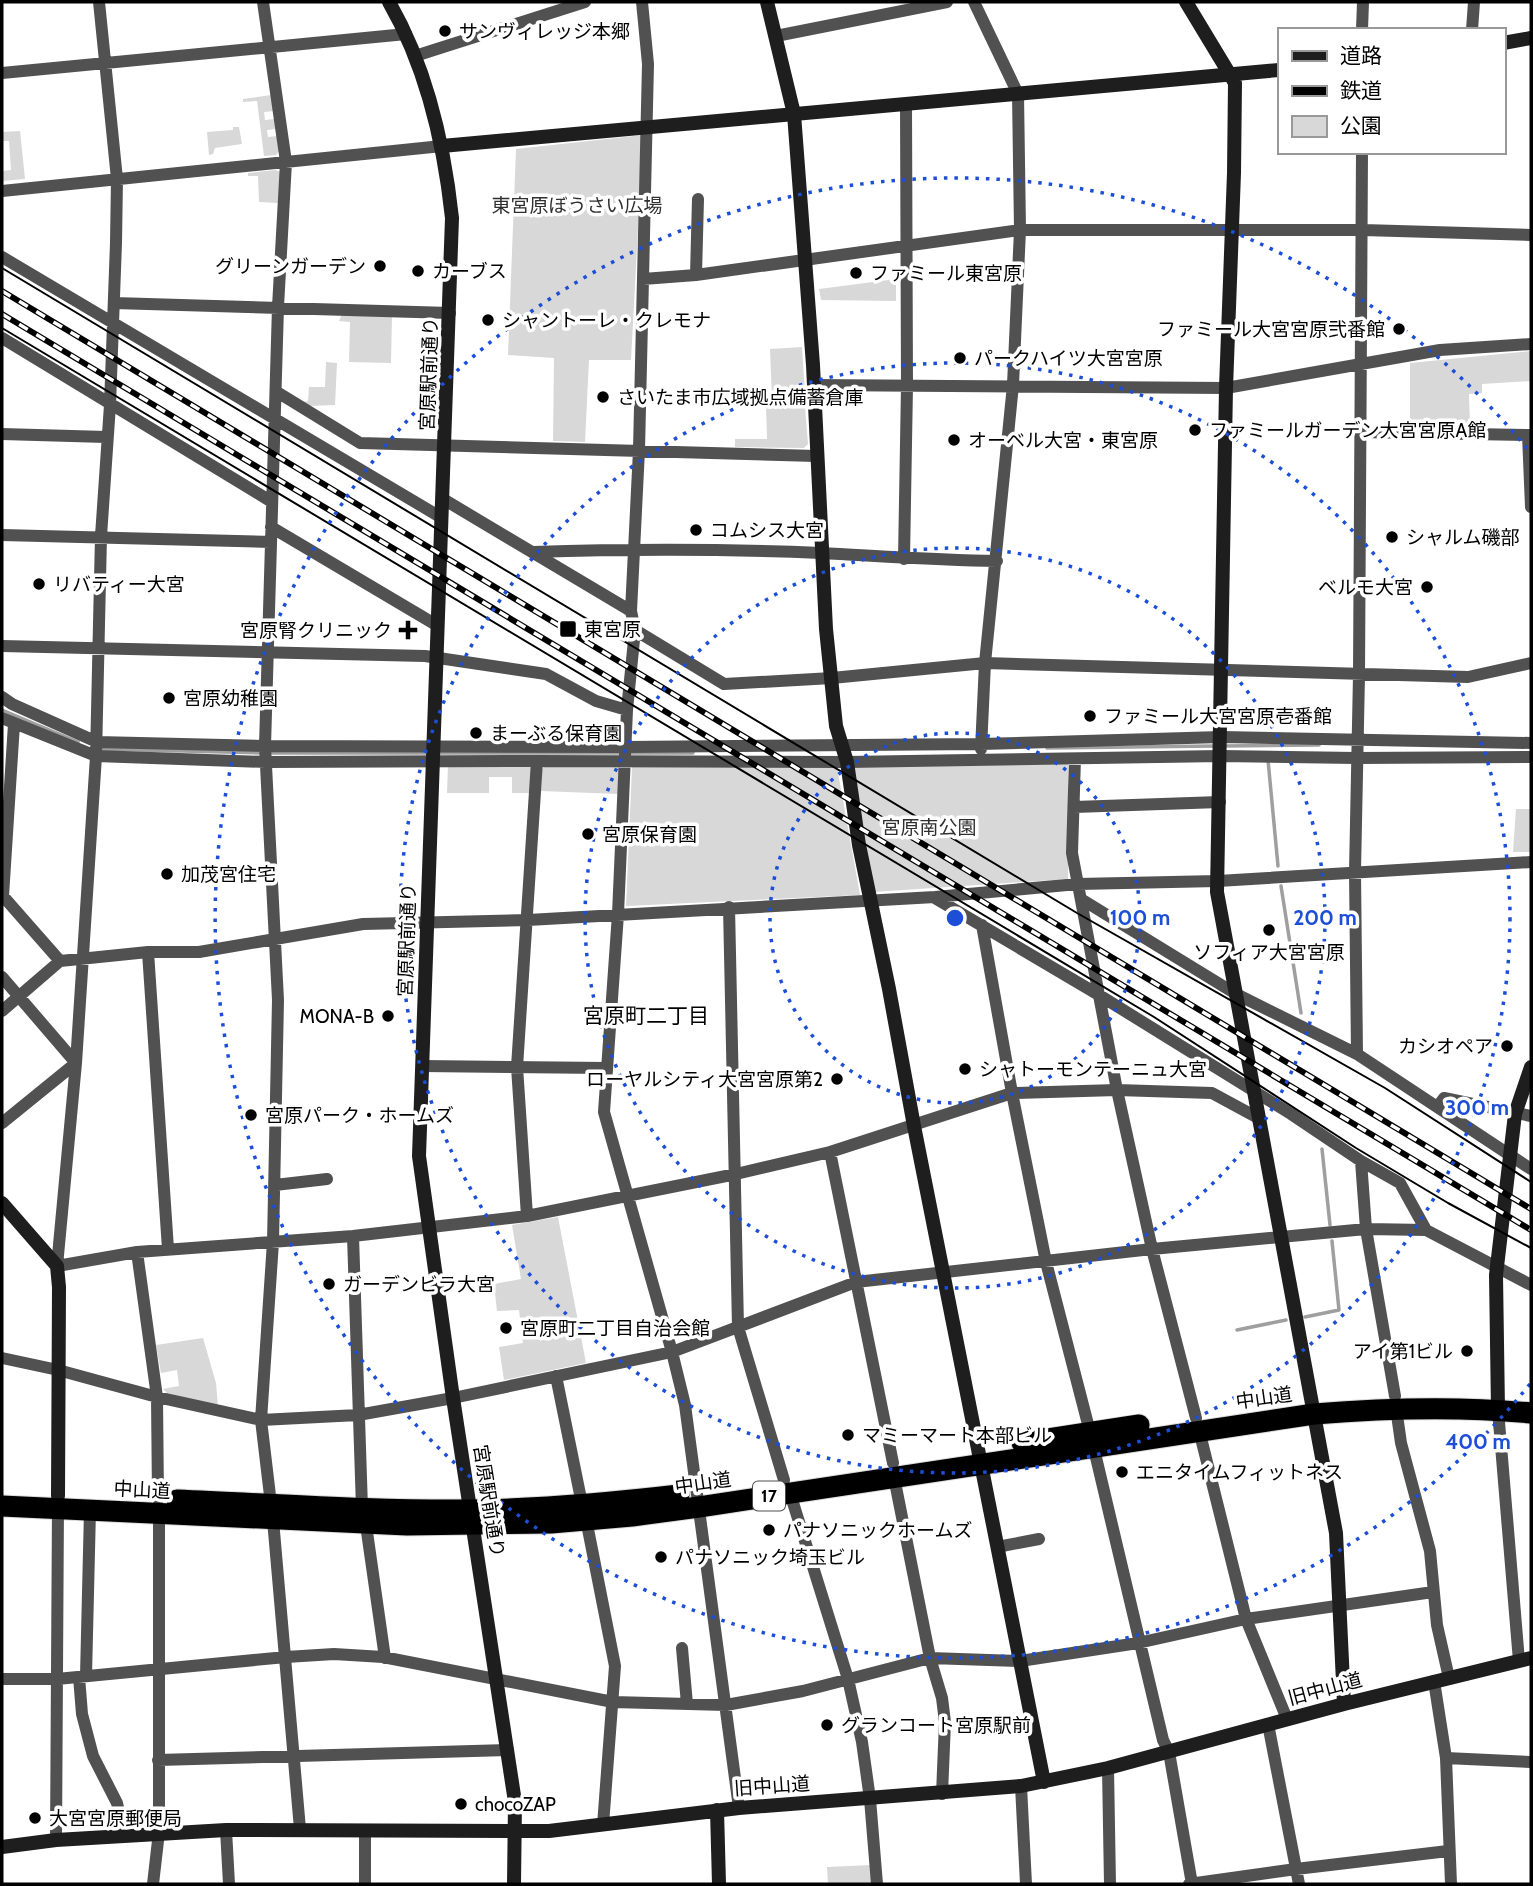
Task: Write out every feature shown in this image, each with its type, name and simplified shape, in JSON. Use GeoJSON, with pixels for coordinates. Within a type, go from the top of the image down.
{"type":"FeatureCollection","features":[{"type":"Feature","properties":{"kind":"highway","name":"中山道"},"geometry":{"type":"LineString","coordinates":[[2,1506],[58,1503],[159,1506],[364,1516],[473,1517],[551,1523],[584,1512],[697,1500],[1312,1408],[1396,1402],[1498,1402],[1531,1398]]}},
{"type":"Feature","properties":{"kind":"highway","name":"中山道"},"geometry":{"type":"LineString","coordinates":[[1498,1402],[1531,1413]]}},
{"type":"Feature","properties":{"kind":"highway","name":"中山道"},"geometry":{"type":"LineString","coordinates":[[2,1492],[90,1510],[159,1506]]}},
{"type":"Feature","properties":{"kind":"street"},"geometry":{"type":"LineString","coordinates":[[55,1840],[57,1266],[76,1063],[97,749],[101,536],[110,405],[117,180],[99,2]]}},
{"type":"Feature","properties":{"kind":"street"},"geometry":{"type":"LineString","coordinates":[[263,2],[286,162],[278,307],[265,747],[278,1000],[273,1242],[261,1420],[286,1657],[300,1829]]}},
{"type":"Feature","properties":{"kind":"street","name":"宮原駅前通り"},"geometry":{"type":"LineString","coordinates":[[389,2],[406,34],[429,98],[442,146],[452,218],[419,1156],[515,1802],[514,1884]]}},
{"type":"Feature","properties":{"kind":"street"},"geometry":{"type":"LineString","coordinates":[[415,56],[585,2]]}},
{"type":"Feature","properties":{"kind":"street"},"geometry":{"type":"LineString","coordinates":[[642,2],[648,64],[639,450],[631,611],[635,630],[604,1112],[685,1405],[739,1808]]}},
{"type":"Feature","properties":{"kind":"street"},"geometry":{"type":"LineString","coordinates":[[767,2],[794,114],[814,385],[821,553],[832,678],[843,752],[859,845],[1044,1782]]}},
{"type":"Feature","properties":{"kind":"street"},"geometry":{"type":"LineString","coordinates":[[776,36],[947,2]]}},
{"type":"Feature","properties":{"kind":"street"},"geometry":{"type":"LineString","coordinates":[[974,2],[1018,94],[1020,230],[1013,386],[985,663],[981,751]]}},
{"type":"Feature","properties":{"kind":"street"},"geometry":{"type":"LineString","coordinates":[[1186,2],[1235,83],[1226,388],[1217,892],[1336,1533],[1344,1703]]}},
{"type":"Feature","properties":{"kind":"street"},"geometry":{"type":"LineString","coordinates":[[1362,28],[1363,2]]}},
{"type":"Feature","properties":{"kind":"street"},"geometry":{"type":"LineString","coordinates":[[1472,28],[1474,2]]}},
{"type":"Feature","properties":{"kind":"street"},"geometry":{"type":"LineString","coordinates":[[2,73],[406,34]]}},
{"type":"Feature","properties":{"kind":"street"},"geometry":{"type":"LineString","coordinates":[[1505,43],[1531,38]]}},
{"type":"Feature","properties":{"kind":"street"},"geometry":{"type":"LineString","coordinates":[[2,191],[442,146],[1278,70]]}},
{"type":"Feature","properties":{"kind":"street"},"geometry":{"type":"LineString","coordinates":[[904,559],[907,387],[906,104]]}},
{"type":"Feature","properties":{"kind":"street"},"geometry":{"type":"LineString","coordinates":[[1357,1054],[1354,872],[1359,675],[1362,154]]}},
{"type":"Feature","properties":{"kind":"street"},"geometry":{"type":"LineString","coordinates":[[696,275],[698,199]]}},
{"type":"Feature","properties":{"kind":"street"},"geometry":{"type":"LineString","coordinates":[[643,279],[696,275],[1020,230],[1363,230],[1531,235]]}},
{"type":"Feature","properties":{"kind":"street"},"geometry":{"type":"LineString","coordinates":[[2,257],[442,518]]}},
{"type":"Feature","properties":{"kind":"street"},"geometry":{"type":"LineString","coordinates":[[114,303],[450,313]]}},
{"type":"Feature","properties":{"kind":"street"},"geometry":{"type":"LineString","coordinates":[[2,338],[272,502]]}},
{"type":"Feature","properties":{"kind":"street"},"geometry":{"type":"LineString","coordinates":[[814,385],[1226,388],[1440,350],[1531,344]]}},
{"type":"Feature","properties":{"kind":"street"},"geometry":{"type":"LineString","coordinates":[[276,392],[360,443],[816,456]]}},
{"type":"Feature","properties":{"kind":"street"},"geometry":{"type":"LineString","coordinates":[[1360,432],[1529,435],[1531,507]]}},
{"type":"Feature","properties":{"kind":"street"},"geometry":{"type":"LineString","coordinates":[[2,434],[106,437]]}},
{"type":"Feature","properties":{"kind":"street"},"geometry":{"type":"LineString","coordinates":[[443,499],[631,611]]}},
{"type":"Feature","properties":{"kind":"street"},"geometry":{"type":"LineString","coordinates":[[271,527],[438,626]]}},
{"type":"Feature","properties":{"kind":"street"},"geometry":{"type":"LineString","coordinates":[[2,535],[271,542]]}},
{"type":"Feature","properties":{"kind":"street"},"geometry":{"type":"LineString","coordinates":[[533,551],[634,549],[821,553],[904,559],[997,561]]}},
{"type":"Feature","properties":{"kind":"street"},"geometry":{"type":"LineString","coordinates":[[635,630],[724,684],[832,678],[985,663],[1468,677],[1531,663]]}},
{"type":"Feature","properties":{"kind":"street"},"geometry":{"type":"LineString","coordinates":[[2,646],[437,657],[546,674],[597,701],[628,710]]}},
{"type":"Feature","properties":{"kind":"street"},"geometry":{"type":"LineString","coordinates":[[2,697],[97,749],[434,747],[626,754],[1357,748],[1531,743]]}},
{"type":"Feature","properties":{"kind":"street"},"geometry":{"type":"LineString","coordinates":[[2,718],[97,749],[265,761],[537,761],[626,754],[981,751],[1075,759],[1221,748],[1357,748],[1531,757]]}},
{"type":"Feature","properties":{"kind":"street"},"geometry":{"type":"LineString","coordinates":[[14,724],[2,895],[60,961]]}},
{"type":"Feature","properties":{"kind":"street"},"geometry":{"type":"LineString","coordinates":[[1075,759],[1072,853],[1117,1090],[1152,1249],[1247,1619],[1287,1718]]}},
{"type":"Feature","properties":{"kind":"street"},"geometry":{"type":"LineString","coordinates":[[527,1216],[517,1066],[537,761]]}},
{"type":"Feature","properties":{"kind":"street"},"geometry":{"type":"LineString","coordinates":[[1074,807],[1220,802]]}},
{"type":"Feature","properties":{"kind":"street"},"geometry":{"type":"LineString","coordinates":[[2,1012],[60,961],[148,952],[198,952],[363,925],[528,920],[935,897],[1078,884],[1218,881],[1531,862]]}},
{"type":"Feature","properties":{"kind":"street"},"geometry":{"type":"LineString","coordinates":[[935,897],[1099,995],[1400,1183],[1426,1230]]}},
{"type":"Feature","properties":{"kind":"street"},"geometry":{"type":"LineString","coordinates":[[1081,898],[1236,994],[1357,1054],[1531,1169]]}},
{"type":"Feature","properties":{"kind":"street"},"geometry":{"type":"LineString","coordinates":[[729,907],[738,1327],[848,1679],[862,1742],[877,1884]]}},
{"type":"Feature","properties":{"kind":"street"},"geometry":{"type":"LineString","coordinates":[[982,925],[1046,1262],[1091,1439],[1138,1643],[1163,1740],[1169,1752],[1191,1884],[1448,1851]]}},
{"type":"Feature","properties":{"kind":"street"},"geometry":{"type":"LineString","coordinates":[[148,952],[168,1249]]}},
{"type":"Feature","properties":{"kind":"street"},"geometry":{"type":"LineString","coordinates":[[2,977],[76,1063]]}},
{"type":"Feature","properties":{"kind":"street"},"geometry":{"type":"LineString","coordinates":[[2,1123],[76,1063]]}},
{"type":"Feature","properties":{"kind":"street"},"geometry":{"type":"LineString","coordinates":[[422,1066],[606,1068]]}},
{"type":"Feature","properties":{"kind":"street"},"geometry":{"type":"LineString","coordinates":[[1525,1660],[1498,1402],[1497,1265],[1515,1114],[1531,1067]]}},
{"type":"Feature","properties":{"kind":"street"},"geometry":{"type":"LineString","coordinates":[[57,1266],[137,1252],[353,1236],[527,1216],[628,1197],[830,1152],[1012,1093],[1117,1090],[1212,1093],[1260,1119]]}},
{"type":"Feature","properties":{"kind":"street"},"geometry":{"type":"LineString","coordinates":[[1438,1106],[1444,1098],[1531,1116]]}},
{"type":"Feature","properties":{"kind":"street"},"geometry":{"type":"LineString","coordinates":[[830,1152],[945,1722],[942,1794]]}},
{"type":"Feature","properties":{"kind":"street"},"geometry":{"type":"LineString","coordinates":[[1361,1161],[1366,1229],[1401,1443],[1430,1551],[1437,1625],[1449,1678]]}},
{"type":"Feature","properties":{"kind":"street"},"geometry":{"type":"LineString","coordinates":[[275,1185],[327,1179]]}},
{"type":"Feature","properties":{"kind":"street"},"geometry":{"type":"LineString","coordinates":[[2,1203],[57,1266]]}},
{"type":"Feature","properties":{"kind":"street"},"geometry":{"type":"LineString","coordinates":[[2,1359],[58,1370],[157,1397],[261,1420],[358,1415],[672,1352],[856,1282],[1152,1249],[1282,1239],[1366,1229],[1426,1230],[1531,1285]]}},
{"type":"Feature","properties":{"kind":"street"},"geometry":{"type":"LineString","coordinates":[[353,1236],[364,1516],[385,1658]]}},
{"type":"Feature","properties":{"kind":"street"},"geometry":{"type":"LineString","coordinates":[[137,1252],[157,1397],[159,1832],[153,1884]]}},
{"type":"Feature","properties":{"kind":"street"},"geometry":{"type":"LineString","coordinates":[[556,1376],[615,1667],[604,1825]]}},
{"type":"Feature","properties":{"kind":"street"},"geometry":{"type":"LineString","coordinates":[[90,1510],[82,1714],[93,1756],[117,1803],[124,1835]]}},
{"type":"Feature","properties":{"kind":"street"},"geometry":{"type":"LineString","coordinates":[[997,1546],[1039,1539]]}},
{"type":"Feature","properties":{"kind":"street"},"geometry":{"type":"LineString","coordinates":[[2,1679],[57,1679],[334,1654],[385,1658],[613,1703],[726,1704],[803,1692],[930,1658],[1020,1661],[1138,1643],[1247,1619],[1433,1592]]}},
{"type":"Feature","properties":{"kind":"street"},"geometry":{"type":"LineString","coordinates":[[682,1648],[687,1704]]}},
{"type":"Feature","properties":{"kind":"street","name":"旧中山道"},"geometry":{"type":"LineString","coordinates":[[2,1847],[159,1832],[300,1829],[558,1830],[739,1808],[1021,1786],[1108,1768],[1344,1703],[1525,1660]]}},
{"type":"Feature","properties":{"kind":"street"},"geometry":{"type":"LineString","coordinates":[[1434,1681],[1446,1758],[1451,1884]]}},
{"type":"Feature","properties":{"kind":"street"},"geometry":{"type":"LineString","coordinates":[[1268,1724],[1299,1884]]}},
{"type":"Feature","properties":{"kind":"street"},"geometry":{"type":"LineString","coordinates":[[158,1760],[508,1750]]}},
{"type":"Feature","properties":{"kind":"street"},"geometry":{"type":"LineString","coordinates":[[1446,1758],[1531,1762]]}},
{"type":"Feature","properties":{"kind":"street"},"geometry":{"type":"LineString","coordinates":[[1108,1768],[1110,1884]]}},
{"type":"Feature","properties":{"kind":"street"},"geometry":{"type":"LineString","coordinates":[[1021,1786],[1026,1884]]}},
{"type":"Feature","properties":{"kind":"street"},"geometry":{"type":"LineString","coordinates":[[718,1810],[719,1884]]}},
{"type":"Feature","properties":{"kind":"street"},"geometry":{"type":"LineString","coordinates":[[226,1830],[229,1884]]}},
{"type":"Feature","properties":{"kind":"street"},"geometry":{"type":"LineString","coordinates":[[365,1884],[366,1830]]}},
{"type":"Feature","properties":{"kind":"green space"},"geometry":{"type":"Polygon","coordinates":[[[271,95],[274,111],[264,112],[265,120],[274,119],[276,129],[267,130],[268,137],[277,136],[279,151],[276,155],[264,156],[257,101],[243,102],[243,99],[271,95]]]}},
{"type":"Feature","properties":{"kind":"green space"},"geometry":{"type":"Polygon","coordinates":[[[233,127],[239,127],[242,144],[215,148],[213,154],[209,155],[207,132],[233,130],[233,127]]]}},
{"type":"Feature","properties":{"kind":"green space"},"geometry":{"type":"Polygon","coordinates":[[[20,131],[25,179],[2,181],[2,171],[11,170],[9,141],[2,141],[2,132],[20,131]]]}},
{"type":"Feature","properties":{"kind":"green space","name":"東宮原ぼうさい広場"},"geometry":{"type":"Polygon","coordinates":[[[643,135],[631,360],[589,360],[585,442],[553,441],[554,358],[508,355],[516,149],[643,135]]]}},
{"type":"Feature","properties":{"kind":"green space"},"geometry":{"type":"Polygon","coordinates":[[[276,170],[280,172],[279,203],[259,202],[258,176],[248,176],[248,173],[276,170]]]}},
{"type":"Feature","properties":{"kind":"green space"},"geometry":{"type":"Polygon","coordinates":[[[896,279],[896,301],[821,300],[819,289],[896,279]]]}},
{"type":"Feature","properties":{"kind":"green space"},"geometry":{"type":"Polygon","coordinates":[[[342,314],[392,316],[391,363],[349,362],[350,322],[339,321],[342,314]]]}},
{"type":"Feature","properties":{"kind":"green space"},"geometry":{"type":"Polygon","coordinates":[[[802,347],[805,395],[801,399],[772,400],[770,349],[802,347]]]}},
{"type":"Feature","properties":{"kind":"green space"},"geometry":{"type":"Polygon","coordinates":[[[1531,351],[1531,381],[1482,384],[1482,393],[1469,394],[1470,428],[1410,427],[1410,363],[1531,351]]]}},
{"type":"Feature","properties":{"kind":"green space"},"geometry":{"type":"Polygon","coordinates":[[[326,362],[337,363],[335,405],[308,406],[302,402],[308,401],[309,387],[325,387],[326,362]]]}},
{"type":"Feature","properties":{"kind":"green space"},"geometry":{"type":"Polygon","coordinates":[[[766,406],[805,406],[808,444],[804,448],[735,447],[735,439],[767,439],[766,406]]]}},
{"type":"Feature","properties":{"kind":"green space"},"geometry":{"type":"Polygon","coordinates":[[[617,764],[620,768],[619,794],[541,791],[542,769],[547,765],[617,764]]]}},
{"type":"Feature","properties":{"kind":"green space","name":"宮原南公園"},"geometry":{"type":"Polygon","coordinates":[[[1068,764],[1068,879],[874,892],[852,767],[1068,764]]]}},
{"type":"Feature","properties":{"kind":"green space"},"geometry":{"type":"Polygon","coordinates":[[[448,765],[530,765],[535,770],[535,793],[512,793],[512,777],[489,777],[489,793],[447,793],[448,765]]]}},
{"type":"Feature","properties":{"kind":"green space"},"geometry":{"type":"Polygon","coordinates":[[[632,767],[837,767],[860,895],[626,906],[632,767]]]}},
{"type":"Feature","properties":{"kind":"green space"},"geometry":{"type":"Polygon","coordinates":[[[1516,809],[1531,809],[1531,852],[1513,852],[1516,809]]]}},
{"type":"Feature","properties":{"kind":"green space"},"geometry":{"type":"Polygon","coordinates":[[[558,1217],[586,1363],[504,1380],[499,1347],[523,1343],[519,1310],[497,1311],[494,1284],[521,1279],[512,1225],[558,1217]]]}},
{"type":"Feature","properties":{"kind":"green space"},"geometry":{"type":"Polygon","coordinates":[[[203,1338],[216,1383],[218,1406],[167,1393],[163,1389],[179,1386],[177,1370],[161,1373],[156,1345],[203,1338]]]}},
{"type":"Feature","properties":{"kind":"green space"},"geometry":{"type":"Polygon","coordinates":[[[871,1865],[872,1884],[828,1884],[827,1867],[871,1865]]]}},
{"type":"Feature","properties":{"kind":"waterway"},"geometry":{"type":"LineString","coordinates":[[2,710],[78,742]]}},
{"type":"Feature","properties":{"kind":"waterway"},"geometry":{"type":"LineString","coordinates":[[1222,746],[1319,745]]}},
{"type":"Feature","properties":{"kind":"waterway"},"geometry":{"type":"LineString","coordinates":[[1047,748],[1214,746]]}},
{"type":"Feature","properties":{"kind":"waterway"},"geometry":{"type":"LineString","coordinates":[[99,749],[262,753]]}},
{"type":"Feature","properties":{"kind":"waterway"},"geometry":{"type":"LineString","coordinates":[[270,753],[430,753]]}},
{"type":"Feature","properties":{"kind":"waterway"},"geometry":{"type":"LineString","coordinates":[[438,753],[693,753]]}},
{"type":"Feature","properties":{"kind":"waterway"},"geometry":{"type":"LineString","coordinates":[[1268,760],[1278,866]]}},
{"type":"Feature","properties":{"kind":"waterway"},"geometry":{"type":"LineString","coordinates":[[1281,886],[1301,1013]]}},
{"type":"Feature","properties":{"kind":"waterway"},"geometry":{"type":"LineString","coordinates":[[1322,1149],[1330,1225]]}},
{"type":"Feature","properties":{"kind":"waterway"},"geometry":{"type":"LineString","coordinates":[[1305,1317],[1339,1310],[1332,1241]]}},
{"type":"Feature","properties":{"kind":"waterway"},"geometry":{"type":"LineString","coordinates":[[1237,1330],[1286,1320]]}},
{"type":"Feature","properties":{"kind":"tram line"},"geometry":{"type":"LineString","coordinates":[[2,268],[1077,913],[1385,1088],[1531,1182]]}},
{"type":"Feature","properties":{"kind":"tram line"},"geometry":{"type":"LineString","coordinates":[[2,328],[1154,1017],[1356,1148],[1448,1203],[1531,1248]]}},
{"type":"Feature","properties":{"kind":"railway"},"geometry":{"type":"LineString","coordinates":[[2,291],[1531,1209]]}},
{"type":"Feature","properties":{"kind":"railway"},"geometry":{"type":"LineString","coordinates":[[2,314],[1531,1230]]}},
{"type":"Feature","properties":{"kind":"place","name":"サンヴィレッジ本郷"},"geometry":{"type":"Point","coordinates":[445,31]}},
{"type":"Feature","properties":{"kind":"place","name":"グリーンガーデン"},"geometry":{"type":"Point","coordinates":[380,266]}},
{"type":"Feature","properties":{"kind":"place","name":"カーブス"},"geometry":{"type":"Point","coordinates":[418,271]}},
{"type":"Feature","properties":{"kind":"place","name":"ファミール東宮原"},"geometry":{"type":"Point","coordinates":[856,273]}},
{"type":"Feature","properties":{"kind":"place","name":"シャントーレ・クレモナ"},"geometry":{"type":"Point","coordinates":[488,320]}},
{"type":"Feature","properties":{"kind":"place","name":"ファミール大宮宮原弐番館"},"geometry":{"type":"Point","coordinates":[1399,329]}},
{"type":"Feature","properties":{"kind":"place","name":"パークハイツ大宮宮原"},"geometry":{"type":"Point","coordinates":[960,358]}},
{"type":"Feature","properties":{"kind":"place","name":"さいたま市広域拠点備蓄倉庫"},"geometry":{"type":"Point","coordinates":[603,397]}},
{"type":"Feature","properties":{"kind":"place","name":"ファミールガーデン大宮宮原A館"},"geometry":{"type":"Point","coordinates":[1195,430]}},
{"type":"Feature","properties":{"kind":"place","name":"オーベル大宮・東宮原"},"geometry":{"type":"Point","coordinates":[954,440]}},
{"type":"Feature","properties":{"kind":"place","name":"コムシス大宮"},"geometry":{"type":"Point","coordinates":[696,530]}},
{"type":"Feature","properties":{"kind":"place","name":"シャルム磯部"},"geometry":{"type":"Point","coordinates":[1392,537]}},
{"type":"Feature","properties":{"kind":"place","name":"リバティー大宮"},"geometry":{"type":"Point","coordinates":[39,584]}},
{"type":"Feature","properties":{"kind":"place","name":"ベルモ大宮"},"geometry":{"type":"Point","coordinates":[1427,587]}},
{"type":"Feature","properties":{"kind":"place","name":"東宮原"},"geometry":{"type":"Point","coordinates":[568,629]}},
{"type":"Feature","properties":{"kind":"place","name":"宮原腎クリニック"},"geometry":{"type":"Point","coordinates":[408,630]}},
{"type":"Feature","properties":{"kind":"place","name":"宮原幼稚園"},"geometry":{"type":"Point","coordinates":[169,698]}},
{"type":"Feature","properties":{"kind":"place","name":"ファミール大宮宮原壱番館"},"geometry":{"type":"Point","coordinates":[1090,716]}},
{"type":"Feature","properties":{"kind":"place","name":"まーぶる保育園"},"geometry":{"type":"Point","coordinates":[476,733]}},
{"type":"Feature","properties":{"kind":"place","name":"宮原保育園"},"geometry":{"type":"Point","coordinates":[588,834]}},
{"type":"Feature","properties":{"kind":"place","name":"加茂宮住宅"},"geometry":{"type":"Point","coordinates":[167,874]}},
{"type":"Feature","properties":{"kind":"place","name":"ソフィア大宮宮原"},"geometry":{"type":"Point","coordinates":[1269,930]}},
{"type":"Feature","properties":{"kind":"place","name":"MONA-B"},"geometry":{"type":"Point","coordinates":[388,1016]}},
{"type":"Feature","properties":{"kind":"place","name":"カシオペア"},"geometry":{"type":"Point","coordinates":[1507,1046]}},
{"type":"Feature","properties":{"kind":"place","name":"シャトーモンテーニュ大宮"},"geometry":{"type":"Point","coordinates":[965,1069]}},
{"type":"Feature","properties":{"kind":"place","name":"ローヤルシティ大宮宮原第2"},"geometry":{"type":"Point","coordinates":[837,1079]}},
{"type":"Feature","properties":{"kind":"place","name":"宮原パーク・ホームズ"},"geometry":{"type":"Point","coordinates":[251,1115]}},
{"type":"Feature","properties":{"kind":"place","name":"ガーデンビラ大宮"},"geometry":{"type":"Point","coordinates":[329,1284]}},
{"type":"Feature","properties":{"kind":"place","name":"宮原町二丁目自治会館"},"geometry":{"type":"Point","coordinates":[506,1328]}},
{"type":"Feature","properties":{"kind":"place","name":"アイ第1ビル"},"geometry":{"type":"Point","coordinates":[1467,1351]}},
{"type":"Feature","properties":{"kind":"place","name":"マミーマート本部ビル"},"geometry":{"type":"Point","coordinates":[848,1435]}},
{"type":"Feature","properties":{"kind":"place","name":"エニタイムフィットネス"},"geometry":{"type":"Point","coordinates":[1122,1472]}},
{"type":"Feature","properties":{"kind":"place","name":"パナソニックホームズ"},"geometry":{"type":"Point","coordinates":[769,1530]}},
{"type":"Feature","properties":{"kind":"place","name":"パナソニック埼玉ビル"},"geometry":{"type":"Point","coordinates":[661,1557]}},
{"type":"Feature","properties":{"kind":"place","name":"グランコート宮原駅前"},"geometry":{"type":"Point","coordinates":[827,1725]}},
{"type":"Feature","properties":{"kind":"place","name":"chocoZAP"},"geometry":{"type":"Point","coordinates":[461,1804]}},
{"type":"Feature","properties":{"kind":"place","name":"大宮宮原郵便局"},"geometry":{"type":"Point","coordinates":[35,1818]}},
{"type":"Feature","properties":{"kind":"district","name":"宮原町二丁目"},"geometry":{"type":"Point","coordinates":[646,1015]}}]}
